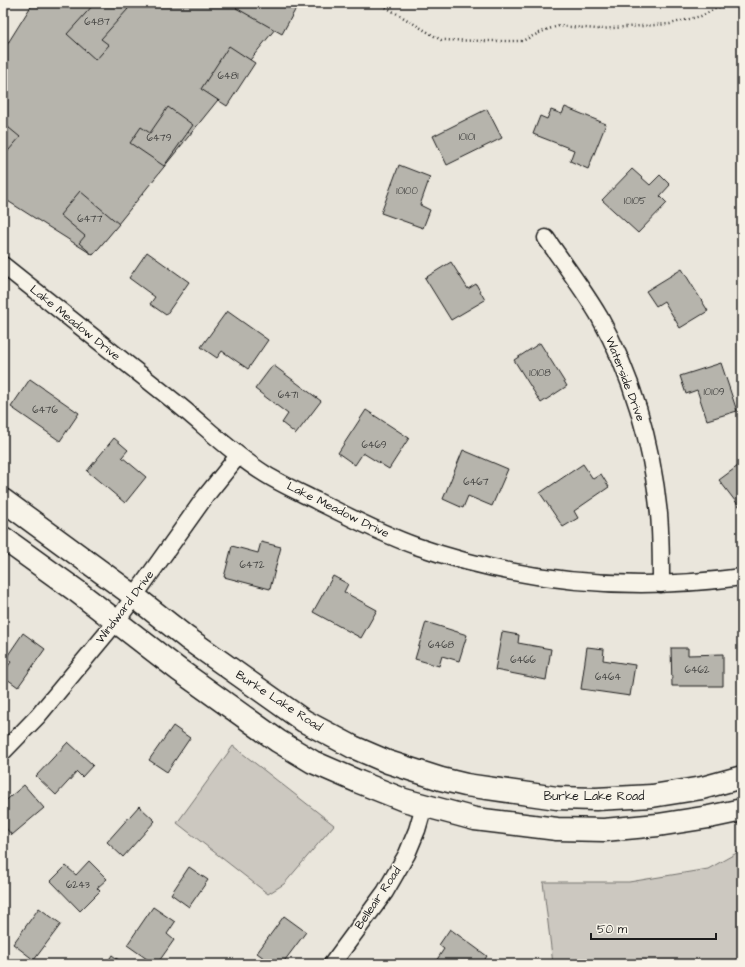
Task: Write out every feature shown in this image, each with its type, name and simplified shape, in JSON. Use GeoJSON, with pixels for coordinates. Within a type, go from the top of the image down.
{"type":"FeatureCollection","features":[{"type":"Feature","properties":{"kind":"main road","name":"Burke Lake Road"},"geometry":{"type":"LineString","coordinates":[[3,500],[134,596],[187,638],[304,721],[353,747],[388,762],[441,779],[474,786],[557,798],[596,799],[652,796],[702,788],[742,777]]}},
{"type":"Feature","properties":{"kind":"main road"},"geometry":{"type":"LineString","coordinates":[[3,538],[78,592],[179,670],[278,741],[313,762],[404,800],[474,819],[558,828],[604,830],[658,825],[742,810]]}},
{"type":"Feature","properties":{"kind":"street","name":"Waterside Drive"},"geometry":{"type":"LineString","coordinates":[[546,238],[589,300],[599,318],[617,354],[634,397],[654,472],[659,516],[661,584]]}},
{"type":"Feature","properties":{"kind":"street","name":"Lake Meadow Drive"},"geometry":{"type":"LineString","coordinates":[[3,264],[189,414],[238,456],[266,474],[343,514],[409,543],[498,569],[554,579],[604,583],[661,584],[702,582],[742,577]]}},
{"type":"Feature","properties":{"kind":"street","name":"Windward Drive"},"geometry":{"type":"LineString","coordinates":[[3,752],[38,716],[116,622],[205,498],[238,456]]}},
{"type":"Feature","properties":{"kind":"street","name":"Belleair Road"},"geometry":{"type":"LineString","coordinates":[[332,964],[385,892],[412,842],[424,806]]}},
{"type":"Feature","properties":{"kind":"path"},"geometry":{"type":"LineString","coordinates":[[379,3],[441,40],[486,41],[522,40],[559,26],[598,28],[670,24],[701,16],[727,3]]}},
{"type":"Feature","properties":{"kind":"shaded area"},"geometry":{"type":"Polygon","coordinates":[[[233,746],[334,825],[284,884],[268,894],[177,823],[233,746]]]}},
{"type":"Feature","properties":{"kind":"shaded area"},"geometry":{"type":"Polygon","coordinates":[[[742,850],[742,964],[553,964],[543,882],[629,882],[708,869],[742,850]]]}},
{"type":"Feature","properties":{"kind":"building"},"geometry":{"type":"Polygon","coordinates":[[[33,3],[296,3],[93,255],[3,198],[3,51],[33,3]]]}},
{"type":"Feature","properties":{"kind":"building"},"geometry":{"type":"Polygon","coordinates":[[[95,3],[121,3],[128,9],[101,39],[109,45],[96,60],[67,34],[95,3]]]}},
{"type":"Feature","properties":{"kind":"building"},"geometry":{"type":"Polygon","coordinates":[[[239,3],[299,3],[282,34],[236,8],[239,3]]]}},
{"type":"Feature","properties":{"kind":"building"},"geometry":{"type":"Polygon","coordinates":[[[229,46],[255,63],[227,106],[201,89],[229,46]]]}},
{"type":"Feature","properties":{"kind":"building"},"geometry":{"type":"Polygon","coordinates":[[[168,107],[193,125],[164,166],[130,143],[141,127],[150,133],[168,107]]]}},
{"type":"Feature","properties":{"kind":"building"},"geometry":{"type":"Polygon","coordinates":[[[565,107],[606,124],[588,169],[570,161],[574,150],[533,134],[540,116],[547,119],[551,110],[562,114],[565,107]]]}},
{"type":"Feature","properties":{"kind":"building"},"geometry":{"type":"Polygon","coordinates":[[[487,109],[502,138],[447,165],[433,136],[487,109]]]}},
{"type":"Feature","properties":{"kind":"building"},"geometry":{"type":"Polygon","coordinates":[[[3,123],[20,137],[3,157],[3,123]]]}},
{"type":"Feature","properties":{"kind":"building"},"geometry":{"type":"Polygon","coordinates":[[[399,165],[430,177],[420,205],[430,210],[423,228],[381,213],[399,165]]]}},
{"type":"Feature","properties":{"kind":"building"},"geometry":{"type":"Polygon","coordinates":[[[632,169],[650,185],[660,175],[670,185],[660,196],[667,203],[638,233],[602,200],[632,169]]]}},
{"type":"Feature","properties":{"kind":"building"},"geometry":{"type":"Polygon","coordinates":[[[80,191],[119,224],[93,255],[79,243],[85,236],[60,215],[80,191]]]}},
{"type":"Feature","properties":{"kind":"building"},"geometry":{"type":"Polygon","coordinates":[[[147,252],[189,282],[166,315],[150,304],[155,297],[129,278],[147,252]]]}},
{"type":"Feature","properties":{"kind":"building"},"geometry":{"type":"Polygon","coordinates":[[[451,262],[468,289],[476,284],[485,300],[451,320],[425,278],[451,262]]]}},
{"type":"Feature","properties":{"kind":"building"},"geometry":{"type":"Polygon","coordinates":[[[682,269],[708,311],[680,328],[664,301],[656,306],[646,291],[682,269]]]}},
{"type":"Feature","properties":{"kind":"building"},"geometry":{"type":"Polygon","coordinates":[[[227,311],[268,340],[248,369],[222,351],[217,358],[201,347],[227,311]]]}},
{"type":"Feature","properties":{"kind":"building"},"geometry":{"type":"Polygon","coordinates":[[[540,343],[567,386],[541,403],[514,360],[540,343]]]}},
{"type":"Feature","properties":{"kind":"building"},"geometry":{"type":"Polygon","coordinates":[[[721,363],[737,411],[707,420],[697,390],[686,394],[680,376],[721,363]]]}},
{"type":"Feature","properties":{"kind":"building"},"geometry":{"type":"Polygon","coordinates":[[[273,365],[321,401],[296,434],[282,423],[288,414],[255,389],[273,365]]]}},
{"type":"Feature","properties":{"kind":"building"},"geometry":{"type":"Polygon","coordinates":[[[30,379],[79,413],[60,441],[11,407],[30,379]]]}},
{"type":"Feature","properties":{"kind":"building"},"geometry":{"type":"Polygon","coordinates":[[[366,410],[409,438],[389,469],[363,453],[355,465],[338,453],[366,410]]]}},
{"type":"Feature","properties":{"kind":"building"},"geometry":{"type":"Polygon","coordinates":[[[114,438],[128,450],[122,457],[146,477],[125,503],[87,471],[114,438]]]}},
{"type":"Feature","properties":{"kind":"building"},"geometry":{"type":"Polygon","coordinates":[[[463,450],[508,469],[492,506],[468,496],[463,508],[443,499],[463,450]]]}},
{"type":"Feature","properties":{"kind":"building"},"geometry":{"type":"Polygon","coordinates":[[[742,463],[742,510],[719,480],[742,463]]]}},
{"type":"Feature","properties":{"kind":"building"},"geometry":{"type":"Polygon","coordinates":[[[583,464],[593,479],[601,474],[609,487],[574,511],[578,518],[563,527],[540,493],[583,464]]]}},
{"type":"Feature","properties":{"kind":"building"},"geometry":{"type":"Polygon","coordinates":[[[261,542],[281,547],[270,589],[224,577],[232,546],[258,553],[261,542]]]}},
{"type":"Feature","properties":{"kind":"building"},"geometry":{"type":"Polygon","coordinates":[[[333,576],[348,584],[344,592],[377,610],[361,638],[313,612],[333,576]]]}},
{"type":"Feature","properties":{"kind":"building"},"geometry":{"type":"Polygon","coordinates":[[[426,622],[467,635],[459,661],[442,656],[439,666],[415,659],[426,622]]]}},
{"type":"Feature","properties":{"kind":"building"},"geometry":{"type":"Polygon","coordinates":[[[502,632],[519,635],[518,643],[551,649],[546,680],[495,670],[502,632]]]}},
{"type":"Feature","properties":{"kind":"building"},"geometry":{"type":"Polygon","coordinates":[[[23,633],[45,649],[18,687],[3,676],[3,673],[11,662],[6,658],[23,633]]]}},
{"type":"Feature","properties":{"kind":"building"},"geometry":{"type":"Polygon","coordinates":[[[587,647],[604,649],[603,660],[635,665],[630,696],[581,689],[587,647]]]}},
{"type":"Feature","properties":{"kind":"building"},"geometry":{"type":"Polygon","coordinates":[[[671,648],[688,648],[688,655],[723,654],[723,686],[672,686],[671,648]]]}},
{"type":"Feature","properties":{"kind":"building"},"geometry":{"type":"Polygon","coordinates":[[[173,726],[190,738],[167,772],[149,760],[173,726]]]}},
{"type":"Feature","properties":{"kind":"building"},"geometry":{"type":"Polygon","coordinates":[[[68,742],[93,765],[82,777],[77,772],[56,795],[36,776],[68,742]]]}},
{"type":"Feature","properties":{"kind":"building"},"geometry":{"type":"Polygon","coordinates":[[[24,785],[44,808],[12,835],[3,825],[3,803],[24,785]]]}},
{"type":"Feature","properties":{"kind":"building"},"geometry":{"type":"Polygon","coordinates":[[[139,806],[155,821],[123,857],[107,842],[139,806]]]}},
{"type":"Feature","properties":{"kind":"building"},"geometry":{"type":"Polygon","coordinates":[[[89,861],[107,879],[97,888],[100,891],[80,911],[51,881],[66,866],[76,875],[89,861]]]}},
{"type":"Feature","properties":{"kind":"building"},"geometry":{"type":"Polygon","coordinates":[[[189,867],[208,880],[189,907],[171,894],[189,867]]]}},
{"type":"Feature","properties":{"kind":"building"},"geometry":{"type":"Polygon","coordinates":[[[153,907],[175,922],[167,934],[174,940],[157,964],[154,964],[127,945],[153,907]]]}},
{"type":"Feature","properties":{"kind":"building"},"geometry":{"type":"Polygon","coordinates":[[[39,908],[61,924],[34,960],[13,944],[39,908]]]}},
{"type":"Feature","properties":{"kind":"building"},"geometry":{"type":"Polygon","coordinates":[[[284,916],[306,932],[282,964],[272,964],[257,953],[284,916]]]}},
{"type":"Feature","properties":{"kind":"building"},"geometry":{"type":"Polygon","coordinates":[[[450,929],[487,956],[482,964],[434,964],[444,949],[439,945],[450,929]]]}},
{"type":"Feature","properties":{"kind":"building"},"geometry":{"type":"Polygon","coordinates":[[[112,955],[124,964],[106,964],[112,955]]]}}]}
